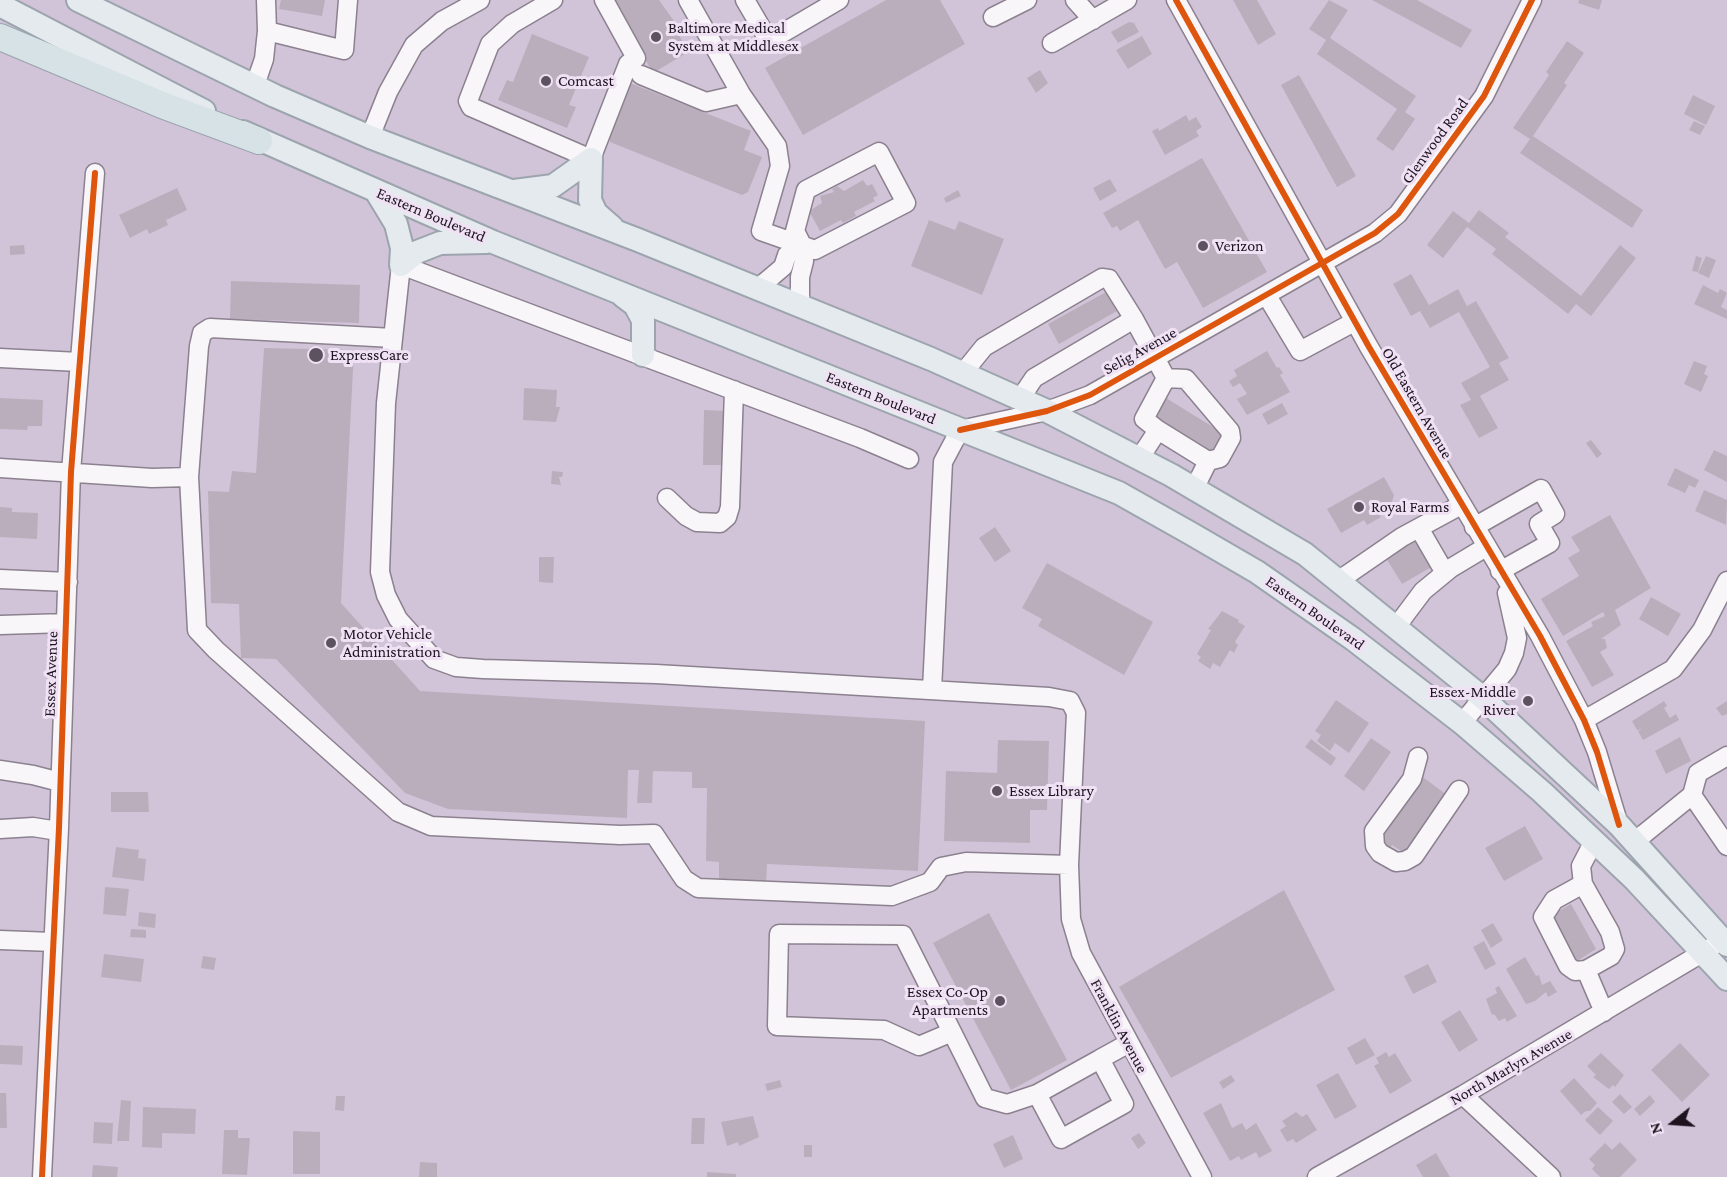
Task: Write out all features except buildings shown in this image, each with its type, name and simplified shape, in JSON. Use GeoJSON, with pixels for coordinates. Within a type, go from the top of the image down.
{"type":"FeatureCollection","features":[{"type":"Feature","properties":{"kind":"highway"},"geometry":{"type":"LineString","coordinates":[[0,38],[162,105],[259,141]]}},
{"type":"Feature","properties":{"kind":"main road"},"geometry":{"type":"LineString","coordinates":[[78,0],[370,137],[615,231],[963,373],[1047,411],[1194,489],[1305,554],[1483,698],[1619,825],[1725,940]]}},
{"type":"Feature","properties":{"kind":"main road","name":"Eastern Boulevard"},"geometry":{"type":"LineString","coordinates":[[0,5],[259,141],[493,242],[1119,494],[1208,543],[1257,572],[1353,639],[1462,723],[1542,792],[1634,879],[1727,979]]}},
{"type":"Feature","properties":{"kind":"main road"},"geometry":{"type":"LineString","coordinates":[[509,191],[553,186],[591,159]]}},
{"type":"Feature","properties":{"kind":"main road"},"geometry":{"type":"LineString","coordinates":[[591,159],[590,200],[596,213],[615,231]]}},
{"type":"Feature","properties":{"kind":"main road"},"geometry":{"type":"LineString","coordinates":[[376,192],[396,224],[402,248],[401,265]]}},
{"type":"Feature","properties":{"kind":"main road"},"geometry":{"type":"LineString","coordinates":[[401,265],[417,252],[440,243],[493,242]]}},
{"type":"Feature","properties":{"kind":"main road"},"geometry":{"type":"LineString","coordinates":[[617,292],[635,305],[644,321],[643,355]]}},
{"type":"Feature","properties":{"kind":"street"},"geometry":{"type":"LineString","coordinates":[[255,85],[264,59],[267,31],[266,0]]}},
{"type":"Feature","properties":{"kind":"street"},"geometry":{"type":"LineString","coordinates":[[267,31],[344,50],[348,0]]}},
{"type":"Feature","properties":{"kind":"street"},"geometry":{"type":"LineString","coordinates":[[370,137],[388,92],[414,45],[442,21],[480,0]]}},
{"type":"Feature","properties":{"kind":"street"},"geometry":{"type":"LineString","coordinates":[[553,0],[512,24],[490,44],[468,101],[471,107],[591,159],[628,64],[636,58],[604,0]]}},
{"type":"Feature","properties":{"kind":"street"},"geometry":{"type":"LineString","coordinates":[[688,0],[741,94],[777,146],[780,166],[761,231],[802,245],[815,250],[906,202],[879,152],[806,190],[795,231],[802,245],[804,261],[800,277],[800,306]]}},
{"type":"Feature","properties":{"kind":"street"},"geometry":{"type":"LineString","coordinates":[[745,0],[769,41],[812,6],[839,0]]}},
{"type":"Feature","properties":{"kind":"street"},"geometry":{"type":"LineString","coordinates":[[993,17],[1027,0]]}},
{"type":"Feature","properties":{"kind":"street"},"geometry":{"type":"LineString","coordinates":[[1075,0],[1093,20]]}},
{"type":"Feature","properties":{"kind":"street"},"geometry":{"type":"LineString","coordinates":[[1052,43],[1127,0]]}},
{"type":"Feature","properties":{"kind":"street","name":"Old Eastern Avenue"},"geometry":{"type":"LineString","coordinates":[[1176,0],[1354,322],[1540,636],[1584,720],[1597,752],[1619,825]]}},
{"type":"Feature","properties":{"kind":"street","name":"Glenwood Road"},"geometry":{"type":"LineString","coordinates":[[1322,265],[1376,233],[1398,214],[1484,96],[1532,0]]}},
{"type":"Feature","properties":{"kind":"street"},"geometry":{"type":"LineString","coordinates":[[641,75],[706,102],[741,94]]}},
{"type":"Feature","properties":{"kind":"street","name":"Essex Avenue"},"geometry":{"type":"LineString","coordinates":[[42,1177],[68,582],[70,472],[95,173]]}},
{"type":"Feature","properties":{"kind":"street"},"geometry":{"type":"LineString","coordinates":[[758,289],[783,267],[787,255],[802,245]]}},
{"type":"Feature","properties":{"kind":"street"},"geometry":{"type":"LineString","coordinates":[[909,459],[643,355],[401,265],[387,403],[380,572],[386,595],[398,619],[434,659],[456,667],[621,672],[932,690],[943,462],[960,430]]}},
{"type":"Feature","properties":{"kind":"street","name":"Selig Avenue"},"geometry":{"type":"LineString","coordinates":[[960,430],[1047,411],[1090,395],[1322,265]]}},
{"type":"Feature","properties":{"kind":"street"},"geometry":{"type":"LineString","coordinates":[[963,373],[984,347],[1102,278],[1109,279],[1166,378]]}},
{"type":"Feature","properties":{"kind":"street"},"geometry":{"type":"LineString","coordinates":[[1267,296],[1300,351],[1354,322]]}},
{"type":"Feature","properties":{"kind":"street"},"geometry":{"type":"LineString","coordinates":[[1020,399],[1034,378],[1134,319]]}},
{"type":"Feature","properties":{"kind":"street"},"geometry":{"type":"LineString","coordinates":[[393,338],[210,328],[202,333],[199,346],[189,477],[197,630],[216,650],[398,812],[431,826],[620,835],[654,834],[684,879],[698,888],[892,896],[930,882],[941,867],[966,861],[1069,865]]}},
{"type":"Feature","properties":{"kind":"street"},"geometry":{"type":"LineString","coordinates":[[0,358],[79,362]]}},
{"type":"Feature","properties":{"kind":"street"},"geometry":{"type":"LineString","coordinates":[[1166,378],[1144,419],[1209,462]]}},
{"type":"Feature","properties":{"kind":"street"},"geometry":{"type":"LineString","coordinates":[[1166,378],[1186,379],[1230,431],[1231,438],[1220,458],[1209,462],[1194,489]]}},
{"type":"Feature","properties":{"kind":"street"},"geometry":{"type":"LineString","coordinates":[[667,498],[686,516],[697,522],[720,523],[727,517],[730,507],[734,390]]}},
{"type":"Feature","properties":{"kind":"street"},"geometry":{"type":"LineString","coordinates":[[1139,459],[1158,430]]}},
{"type":"Feature","properties":{"kind":"street"},"geometry":{"type":"LineString","coordinates":[[0,468],[152,478],[189,477]]}},
{"type":"Feature","properties":{"kind":"street"},"geometry":{"type":"LineString","coordinates":[[1474,527],[1540,489],[1555,514],[1539,524],[1550,543],[1500,571]]}},
{"type":"Feature","properties":{"kind":"street"},"geometry":{"type":"LineString","coordinates":[[1338,581],[1419,528],[1461,505]]}},
{"type":"Feature","properties":{"kind":"street"},"geometry":{"type":"LineString","coordinates":[[1419,528],[1445,573]]}},
{"type":"Feature","properties":{"kind":"street"},"geometry":{"type":"LineString","coordinates":[[1396,627],[1423,591],[1445,573],[1486,547]]}},
{"type":"Feature","properties":{"kind":"street","name":"Old Eastern Avenue"},"geometry":{"type":"LineString","coordinates":[[1462,723],[1507,669],[1517,638],[1513,610],[1500,571]]}},
{"type":"Feature","properties":{"kind":"street"},"geometry":{"type":"LineString","coordinates":[[0,579],[68,582]]}},
{"type":"Feature","properties":{"kind":"street"},"geometry":{"type":"LineString","coordinates":[[1584,720],[1673,669],[1702,630],[1727,581]]}},
{"type":"Feature","properties":{"kind":"street"},"geometry":{"type":"LineString","coordinates":[[0,625],[66,622]]}},
{"type":"Feature","properties":{"kind":"street","name":"Franklin Avenue"},"geometry":{"type":"LineString","coordinates":[[932,690],[1049,697],[1070,701],[1076,712],[1069,865],[1071,919],[1081,953],[1202,1177]]}},
{"type":"Feature","properties":{"kind":"street"},"geometry":{"type":"LineString","coordinates":[[1634,842],[1692,795],[1698,773],[1727,756]]}},
{"type":"Feature","properties":{"kind":"street"},"geometry":{"type":"LineString","coordinates":[[1418,758],[1412,779],[1374,831],[1375,846],[1380,853],[1396,862],[1405,861],[1414,856],[1459,790]]}},
{"type":"Feature","properties":{"kind":"street"},"geometry":{"type":"LineString","coordinates":[[0,770],[33,774],[60,782]]}},
{"type":"Feature","properties":{"kind":"street"},"geometry":{"type":"LineString","coordinates":[[1692,795],[1727,846]]}},
{"type":"Feature","properties":{"kind":"street"},"geometry":{"type":"LineString","coordinates":[[0,829],[33,827],[58,831]]}},
{"type":"Feature","properties":{"kind":"street"},"geometry":{"type":"LineString","coordinates":[[1583,884],[1554,900],[1544,917],[1568,966],[1575,971],[1586,970],[1611,956],[1615,942],[1583,884],[1581,866],[1594,841]]}},
{"type":"Feature","properties":{"kind":"street"},"geometry":{"type":"LineString","coordinates":[[952,1032],[919,1046],[884,1030],[777,1026],[779,934],[903,935],[952,1032],[985,1098],[1007,1104],[1037,1095],[1129,1043]]}},
{"type":"Feature","properties":{"kind":"street"},"geometry":{"type":"LineString","coordinates":[[0,940],[53,942]]}},
{"type":"Feature","properties":{"kind":"street","name":"North Marlyn Avenue"},"geometry":{"type":"LineString","coordinates":[[1317,1177],[1463,1095],[1725,940]]}},
{"type":"Feature","properties":{"kind":"street"},"geometry":{"type":"LineString","coordinates":[[1586,970],[1604,1012]]}},
{"type":"Feature","properties":{"kind":"street"},"geometry":{"type":"LineString","coordinates":[[1037,1095],[1061,1139],[1124,1104],[1100,1059]]}},
{"type":"Feature","properties":{"kind":"street"},"geometry":{"type":"LineString","coordinates":[[1463,1095],[1551,1177]]}},
{"type":"Feature","properties":{"kind":"cycle path"},"geometry":{"type":"LineString","coordinates":[[1176,0],[1369,347],[1540,636],[1584,720],[1597,752],[1619,825]]}},
{"type":"Feature","properties":{"kind":"cycle path"},"geometry":{"type":"LineString","coordinates":[[960,430],[1047,411],[1090,395],[1375,233],[1398,214],[1484,96],[1532,0]]}},
{"type":"Feature","properties":{"kind":"cycle path"},"geometry":{"type":"LineString","coordinates":[[42,1177],[59,828],[71,472],[95,173]]}},
{"type":"Feature","properties":{"kind":"place","name":"Baltimore Medical System at Middlesex"},"geometry":{"type":"Point","coordinates":[656,37]}},
{"type":"Feature","properties":{"kind":"place","name":"Comcast"},"geometry":{"type":"Point","coordinates":[546,81]}},
{"type":"Feature","properties":{"kind":"place","name":"Verizon"},"geometry":{"type":"Point","coordinates":[1203,246]}},
{"type":"Feature","properties":{"kind":"place","name":"ExpressCare"},"geometry":{"type":"Point","coordinates":[316,355]}},
{"type":"Feature","properties":{"kind":"place","name":"Royal Farms"},"geometry":{"type":"Point","coordinates":[1359,507]}},
{"type":"Feature","properties":{"kind":"place","name":"Motor Vehicle Administration"},"geometry":{"type":"Point","coordinates":[331,643]}},
{"type":"Feature","properties":{"kind":"place","name":"Essex-Middle River"},"geometry":{"type":"Point","coordinates":[1528,701]}},
{"type":"Feature","properties":{"kind":"place","name":"Essex Library"},"geometry":{"type":"Point","coordinates":[997,791]}},
{"type":"Feature","properties":{"kind":"place","name":"Essex Co-Op Apartments"},"geometry":{"type":"Point","coordinates":[1000,1001]}}]}
